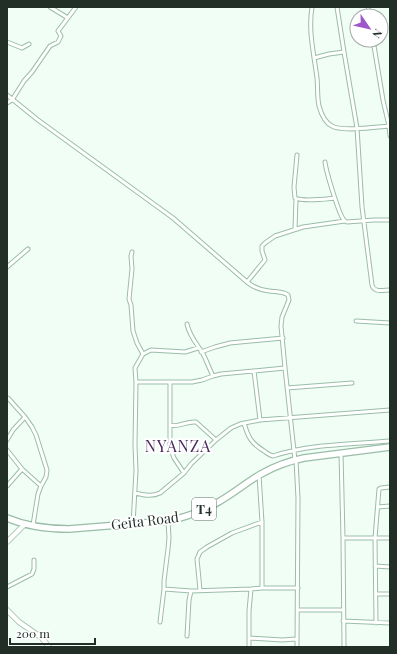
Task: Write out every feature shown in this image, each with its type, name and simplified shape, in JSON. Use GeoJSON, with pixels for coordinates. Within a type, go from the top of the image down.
{"type":"FeatureCollection","features":[{"type":"Feature","properties":{"kind":"highway","name":"Geita Road"},"geometry":{"type":"LineString","coordinates":[[7,518],[25,524],[54,529],[168,521],[191,514],[220,501],[259,474],[279,465],[304,458],[390,446]]}},
{"type":"Feature","properties":{"kind":"street"},"geometry":{"type":"LineString","coordinates":[[50,7],[68,18]]}},
{"type":"Feature","properties":{"kind":"street"},"geometry":{"type":"LineString","coordinates":[[7,103],[13,101],[24,81],[50,46],[58,42],[61,36],[58,31],[76,7]]}},
{"type":"Feature","properties":{"kind":"street"},"geometry":{"type":"LineString","coordinates":[[312,7],[311,32],[319,104],[320,110],[327,122],[335,128],[345,129],[390,126]]}},
{"type":"Feature","properties":{"kind":"street"},"geometry":{"type":"LineString","coordinates":[[337,7],[357,128],[363,221],[372,287],[376,290],[390,290]]}},
{"type":"Feature","properties":{"kind":"street"},"geometry":{"type":"LineString","coordinates":[[7,42],[22,48],[29,44]]}},
{"type":"Feature","properties":{"kind":"street"},"geometry":{"type":"LineString","coordinates":[[374,48],[384,107],[390,126],[390,136]]}},
{"type":"Feature","properties":{"kind":"street"},"geometry":{"type":"LineString","coordinates":[[314,58],[344,52]]}},
{"type":"Feature","properties":{"kind":"street"},"geometry":{"type":"LineString","coordinates":[[7,95],[22,108],[173,218],[254,287],[263,290],[285,292],[288,295],[289,300],[282,317],[285,368],[296,460],[298,498],[297,647]]}},
{"type":"Feature","properties":{"kind":"street"},"geometry":{"type":"LineString","coordinates":[[294,229],[296,199],[294,187],[297,155]]}},
{"type":"Feature","properties":{"kind":"street"},"geometry":{"type":"LineString","coordinates":[[325,162],[334,198],[345,221]]}},
{"type":"Feature","properties":{"kind":"street"},"geometry":{"type":"LineString","coordinates":[[296,199],[315,200],[334,198]]}},
{"type":"Feature","properties":{"kind":"street"},"geometry":{"type":"LineString","coordinates":[[247,282],[265,260],[262,251],[263,244],[275,236],[310,225],[345,221],[390,220]]}},
{"type":"Feature","properties":{"kind":"street"},"geometry":{"type":"LineString","coordinates":[[7,267],[28,249]]}},
{"type":"Feature","properties":{"kind":"street"},"geometry":{"type":"LineString","coordinates":[[132,252],[129,299],[134,335],[143,354]]}},
{"type":"Feature","properties":{"kind":"street"},"geometry":{"type":"LineString","coordinates":[[356,321],[390,322]]}},
{"type":"Feature","properties":{"kind":"street"},"geometry":{"type":"LineString","coordinates":[[187,324],[189,333],[201,352],[212,376]]}},
{"type":"Feature","properties":{"kind":"street"},"geometry":{"type":"LineString","coordinates":[[201,352],[230,343],[283,338]]}},
{"type":"Feature","properties":{"kind":"street"},"geometry":{"type":"LineString","coordinates":[[133,524],[136,471],[136,382],[134,368],[143,354],[151,350],[185,352],[198,348]]}},
{"type":"Feature","properties":{"kind":"street"},"geometry":{"type":"LineString","coordinates":[[136,382],[192,382],[212,376],[230,373],[285,368]]}},
{"type":"Feature","properties":{"kind":"street"},"geometry":{"type":"LineString","coordinates":[[254,371],[260,420]]}},
{"type":"Feature","properties":{"kind":"street"},"geometry":{"type":"LineString","coordinates":[[170,382],[170,447],[174,458],[184,473]]}},
{"type":"Feature","properties":{"kind":"street"},"geometry":{"type":"LineString","coordinates":[[287,388],[352,383]]}},
{"type":"Feature","properties":{"kind":"street"},"geometry":{"type":"LineString","coordinates":[[7,398],[10,399],[25,417],[36,434],[47,470],[46,478],[41,486],[36,501],[33,525]]}},
{"type":"Feature","properties":{"kind":"street"},"geometry":{"type":"LineString","coordinates":[[135,493],[152,496],[160,493],[184,473],[191,464],[216,440],[231,428],[244,423],[291,417],[390,410]]}},
{"type":"Feature","properties":{"kind":"street"},"geometry":{"type":"LineString","coordinates":[[7,440],[13,430],[25,417]]}},
{"type":"Feature","properties":{"kind":"street"},"geometry":{"type":"LineString","coordinates":[[170,424],[175,426],[189,422],[196,422],[216,440]]}},
{"type":"Feature","properties":{"kind":"street"},"geometry":{"type":"LineString","coordinates":[[244,423],[253,443],[272,456],[294,450],[309,448],[390,441]]}},
{"type":"Feature","properties":{"kind":"street"},"geometry":{"type":"LineString","coordinates":[[7,450],[22,469],[41,486]]}},
{"type":"Feature","properties":{"kind":"street"},"geometry":{"type":"LineString","coordinates":[[341,453],[344,647]]}},
{"type":"Feature","properties":{"kind":"street"},"geometry":{"type":"LineString","coordinates":[[7,486],[22,469]]}},
{"type":"Feature","properties":{"kind":"street"},"geometry":{"type":"LineString","coordinates":[[259,474],[262,522],[262,588]]}},
{"type":"Feature","properties":{"kind":"street"},"geometry":{"type":"LineString","coordinates":[[376,623],[375,538],[378,492],[380,488],[390,487]]}},
{"type":"Feature","properties":{"kind":"street"},"geometry":{"type":"LineString","coordinates":[[378,507],[390,506]]}},
{"type":"Feature","properties":{"kind":"street"},"geometry":{"type":"LineString","coordinates":[[160,622],[169,538],[168,521]]}},
{"type":"Feature","properties":{"kind":"street"},"geometry":{"type":"LineString","coordinates":[[200,590],[197,559],[200,552],[232,533],[262,522]]}},
{"type":"Feature","properties":{"kind":"street"},"geometry":{"type":"LineString","coordinates":[[7,542],[25,524]]}},
{"type":"Feature","properties":{"kind":"street"},"geometry":{"type":"LineString","coordinates":[[343,538],[390,538]]}},
{"type":"Feature","properties":{"kind":"street"},"geometry":{"type":"LineString","coordinates":[[7,587],[32,574],[34,569],[34,560]]}},
{"type":"Feature","properties":{"kind":"street"},"geometry":{"type":"LineString","coordinates":[[375,566],[390,567]]}},
{"type":"Feature","properties":{"kind":"street"},"geometry":{"type":"LineString","coordinates":[[164,589],[191,591],[298,588]]}},
{"type":"Feature","properties":{"kind":"street"},"geometry":{"type":"LineString","coordinates":[[249,647],[249,611],[251,589]]}},
{"type":"Feature","properties":{"kind":"street"},"geometry":{"type":"LineString","coordinates":[[186,636],[191,591]]}},
{"type":"Feature","properties":{"kind":"street"},"geometry":{"type":"LineString","coordinates":[[376,594],[390,594]]}},
{"type":"Feature","properties":{"kind":"street"},"geometry":{"type":"LineString","coordinates":[[7,610],[19,622],[42,638],[49,647]]}},
{"type":"Feature","properties":{"kind":"street"},"geometry":{"type":"LineString","coordinates":[[298,610],[344,610]]}},
{"type":"Feature","properties":{"kind":"street"},"geometry":{"type":"LineString","coordinates":[[344,621],[390,623]]}},
{"type":"Feature","properties":{"kind":"street"},"geometry":{"type":"LineString","coordinates":[[249,638],[282,640],[296,639]]}},
{"type":"Feature","properties":{"kind":"district","name":"NYANZA"},"geometry":{"type":"Point","coordinates":[178,446]}}]}
